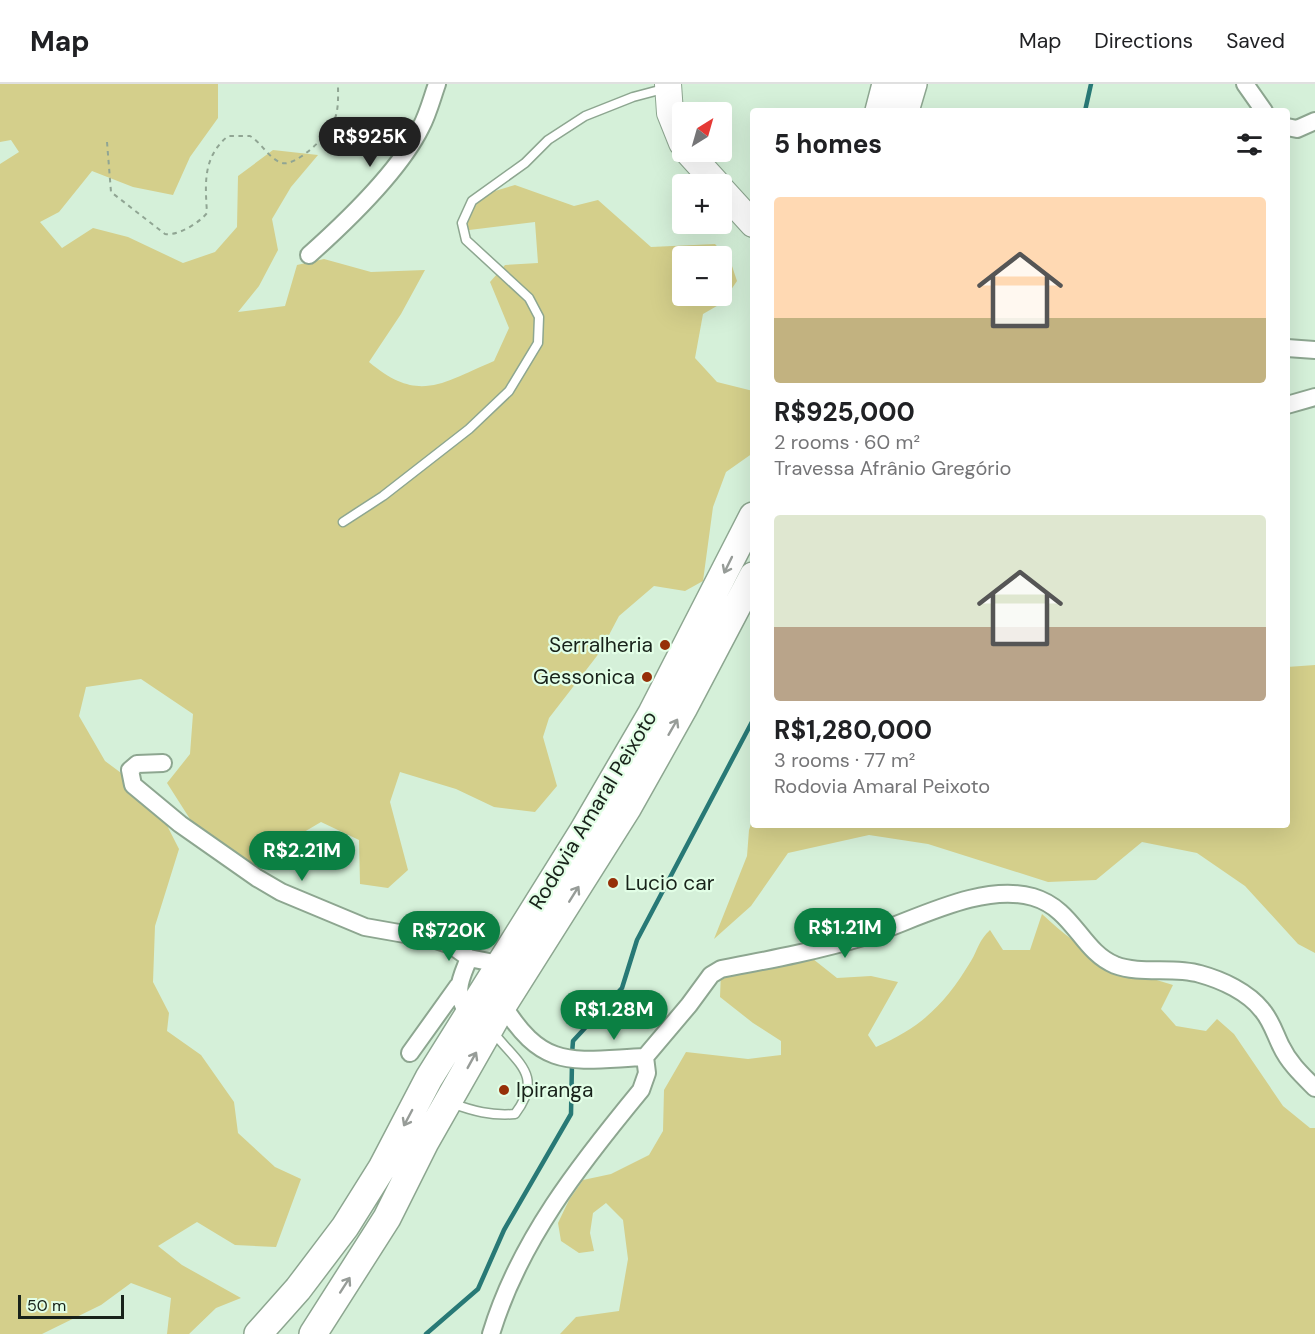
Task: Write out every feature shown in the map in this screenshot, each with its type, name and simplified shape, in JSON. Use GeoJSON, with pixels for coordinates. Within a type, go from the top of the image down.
{"type":"FeatureCollection","features":[{"type":"Feature","properties":{"kind":"highway"},"geometry":{"type":"LineString","coordinates":[[880,108],[886,84]]}},
{"type":"Feature","properties":{"kind":"highway"},"geometry":{"type":"LineString","coordinates":[[906,108],[913,84]]}},
{"type":"Feature","properties":{"kind":"highway","name":"Rodovia Amaral Peixoto"},"geometry":{"type":"LineString","coordinates":[[303,1334],[320,1323],[387,1218],[448,1102],[499,964],[582,833],[652,713],[750,522]]}},
{"type":"Feature","properties":{"kind":"highway","name":"Rodovia Amaral Peixoto"},"geometry":{"type":"LineString","coordinates":[[258,1334],[298,1289],[345,1227],[479,1021],[503,1005],[628,807],[689,700],[750,582]]}},
{"type":"Feature","properties":{"kind":"highway"},"geometry":{"type":"LineString","coordinates":[[276,1334],[298,1289]]}},
{"type":"Feature","properties":{"kind":"main road"},"geometry":{"type":"LineString","coordinates":[[668,86],[672,118]]}},
{"type":"Feature","properties":{"kind":"main road"},"geometry":{"type":"LineString","coordinates":[[697,162],[708,174]]}},
{"type":"Feature","properties":{"kind":"main road"},"geometry":{"type":"LineString","coordinates":[[732,201],[750,221]]}},
{"type":"Feature","properties":{"kind":"street"},"geometry":{"type":"LineString","coordinates":[[309,255],[350,218],[390,171],[420,128],[438,84]]}},
{"type":"Feature","properties":{"kind":"street"},"geometry":{"type":"LineString","coordinates":[[1245,84],[1262,108]]}},
{"type":"Feature","properties":{"kind":"street"},"geometry":{"type":"LineString","coordinates":[[1290,128],[1297,129],[1315,121]]}},
{"type":"Feature","properties":{"kind":"street"},"geometry":{"type":"LineString","coordinates":[[1290,348],[1315,351]]}},
{"type":"Feature","properties":{"kind":"street"},"geometry":{"type":"LineString","coordinates":[[1290,404],[1315,397]]}},
{"type":"Feature","properties":{"kind":"street"},"geometry":{"type":"LineString","coordinates":[[163,763],[137,764],[130,770],[133,785],[180,824],[256,878],[281,892],[365,927],[433,939],[451,945],[469,958],[499,964]]}},
{"type":"Feature","properties":{"kind":"street"},"geometry":{"type":"LineString","coordinates":[[503,1005],[517,1028],[535,1047],[560,1057],[585,1060],[645,1057],[711,975],[721,969],[862,938],[955,903],[1005,894],[1033,897],[1056,909],[1076,926],[1094,951],[1118,966],[1200,973],[1240,991],[1265,1013],[1295,1069],[1315,1088]]}},
{"type":"Feature","properties":{"kind":"street"},"geometry":{"type":"LineString","coordinates":[[410,1053],[458,986],[469,958]]}},
{"type":"Feature","properties":{"kind":"street"},"geometry":{"type":"LineString","coordinates":[[458,986],[460,1001],[479,1021]]}},
{"type":"Feature","properties":{"kind":"street"},"geometry":{"type":"LineString","coordinates":[[491,1334],[502,1296],[553,1202],[641,1090],[647,1073],[645,1057]]}},
{"type":"Feature","properties":{"kind":"lane"},"geometry":{"type":"LineString","coordinates":[[343,522],[382,496],[470,429],[509,391],[538,343],[539,317],[529,298],[466,240],[462,223],[472,201],[525,163],[548,140],[585,116],[668,86]]}},
{"type":"Feature","properties":{"kind":"lane"},"geometry":{"type":"LineString","coordinates":[[448,1102],[480,1114],[515,1114],[528,1096],[530,1086],[526,1072],[479,1021]]}},
{"type":"Feature","properties":{"kind":"path"},"geometry":{"type":"LineString","coordinates":[[107,142],[111,192],[165,234],[172,234],[198,222],[207,213],[205,176],[216,146],[228,136],[250,136],[278,162],[286,164],[295,161],[328,133],[334,123],[339,106],[338,84]]}},
{"type":"Feature","properties":{"kind":"shaded area"},"geometry":{"type":"Polygon","coordinates":[[[0,84],[218,84],[218,118],[190,157],[173,195],[133,187],[92,171],[59,212],[40,222],[62,248],[93,228],[128,237],[183,263],[215,252],[237,227],[238,176],[273,150],[318,155],[291,187],[272,219],[278,250],[259,286],[238,312],[285,306],[297,265],[324,259],[371,272],[425,270],[401,314],[369,362],[402,383],[417,386],[431,386],[445,382],[494,361],[509,328],[490,282],[505,265],[538,263],[535,222],[461,231],[478,196],[515,185],[574,206],[598,200],[651,247],[672,246],[672,306],[717,306],[703,314],[695,358],[717,382],[750,390],[750,455],[726,472],[713,507],[703,581],[685,591],[654,586],[619,616],[600,652],[549,718],[543,737],[557,786],[535,812],[494,807],[456,789],[400,772],[390,802],[408,870],[388,888],[360,884],[359,840],[321,822],[287,842],[279,858],[236,872],[213,855],[167,783],[190,754],[193,714],[141,679],[86,687],[79,716],[105,761],[152,796],[179,849],[155,926],[153,982],[169,1013],[167,1031],[201,1055],[234,1102],[238,1133],[275,1167],[301,1179],[276,1247],[235,1245],[197,1222],[158,1246],[182,1265],[241,1298],[216,1308],[189,1334],[167,1334],[171,1298],[131,1283],[101,1305],[42,1334],[0,1334],[0,164],[19,152],[11,140],[0,142],[0,84]]]}},
{"type":"Feature","properties":{"kind":"shaded area"},"geometry":{"type":"Polygon","coordinates":[[[715,244],[717,246],[672,246],[715,244]]]}},
{"type":"Feature","properties":{"kind":"shaded area"},"geometry":{"type":"Polygon","coordinates":[[[732,266],[737,281],[732,288],[732,266]]]}},
{"type":"Feature","properties":{"kind":"shaded area"},"geometry":{"type":"Polygon","coordinates":[[[1315,665],[1315,953],[1298,944],[1245,886],[1197,853],[1142,842],[1096,880],[1048,882],[928,844],[869,835],[788,853],[751,906],[714,939],[747,856],[750,827],[1290,828],[1290,667],[1315,665]]]}},
{"type":"Feature","properties":{"kind":"shaded area"},"geometry":{"type":"Polygon","coordinates":[[[1042,914],[1073,940],[1103,959],[1134,973],[1173,985],[1161,1009],[1176,1026],[1206,1031],[1217,1019],[1234,1034],[1283,1106],[1310,1128],[1315,1128],[1315,1334],[560,1334],[576,1317],[619,1311],[628,1259],[623,1220],[606,1203],[593,1213],[590,1233],[594,1251],[579,1253],[561,1241],[558,1223],[569,1200],[583,1180],[611,1174],[649,1155],[663,1131],[664,1090],[686,1052],[748,1059],[781,1055],[781,1041],[720,997],[721,971],[808,955],[837,978],[871,976],[898,982],[868,1035],[876,1047],[907,1031],[942,1002],[990,930],[1003,950],[1030,950],[1042,914]]]}},
{"type":"Feature","properties":{"kind":"waterway"},"geometry":{"type":"LineString","coordinates":[[1086,108],[1091,84]]}},
{"type":"Feature","properties":{"kind":"waterway"},"geometry":{"type":"LineString","coordinates":[[572,1054],[573,1041],[622,988],[637,940],[750,726]]}},
{"type":"Feature","properties":{"kind":"waterway"},"geometry":{"type":"LineString","coordinates":[[426,1334],[478,1289],[504,1230],[571,1114],[572,1063]]}},
{"type":"Feature","properties":{"kind":"place","name":"Serralheria"},"geometry":{"type":"Point","coordinates":[665,645]}},
{"type":"Feature","properties":{"kind":"place","name":"Gessonica"},"geometry":{"type":"Point","coordinates":[647,677]}},
{"type":"Feature","properties":{"kind":"place","name":"Lucio car"},"geometry":{"type":"Point","coordinates":[613,883]}},
{"type":"Feature","properties":{"kind":"place","name":"Ipiranga"},"geometry":{"type":"Point","coordinates":[504,1090]}}]}
